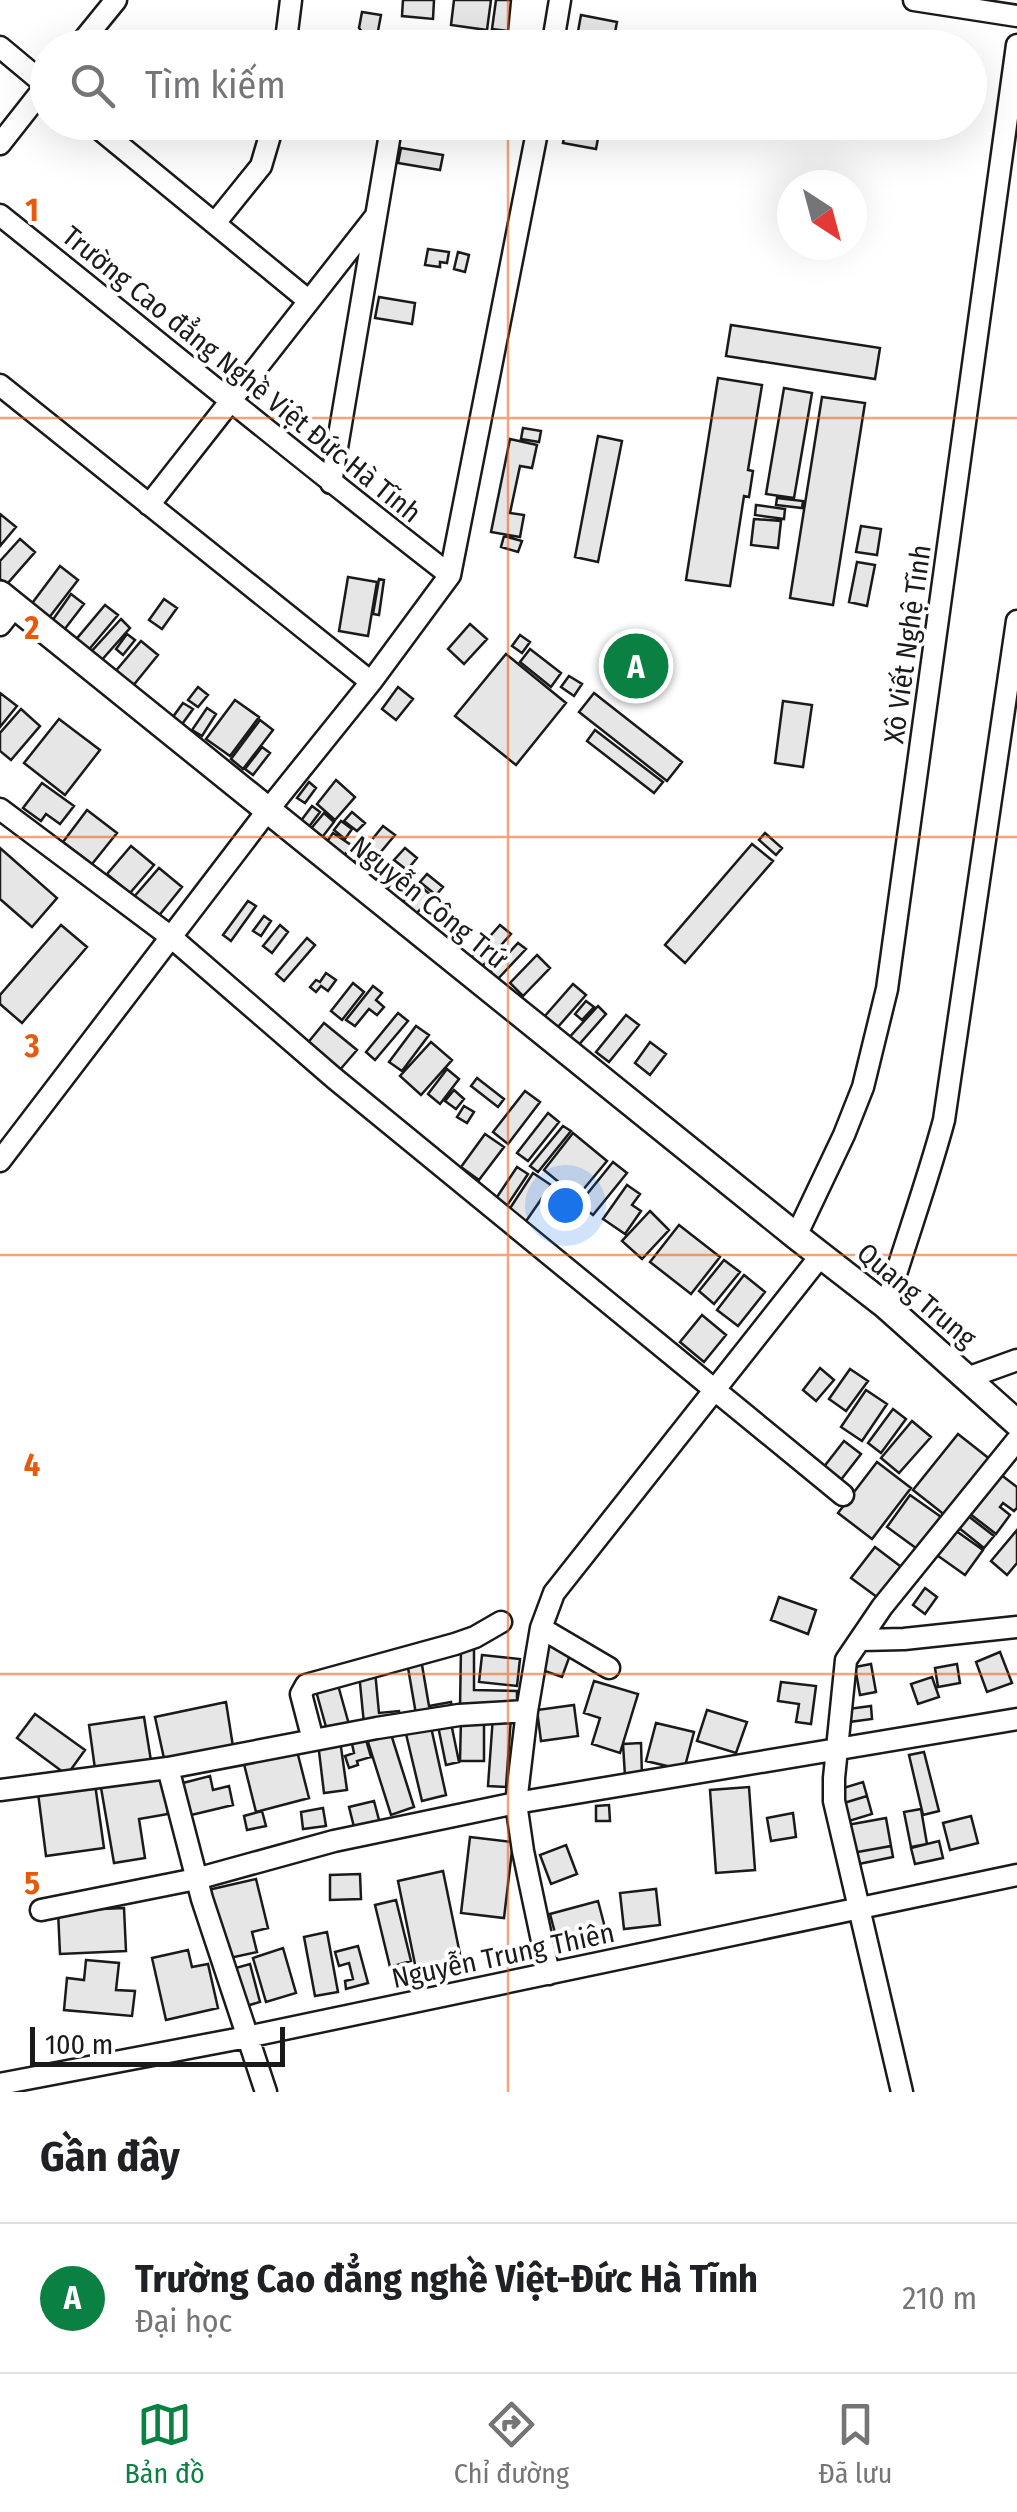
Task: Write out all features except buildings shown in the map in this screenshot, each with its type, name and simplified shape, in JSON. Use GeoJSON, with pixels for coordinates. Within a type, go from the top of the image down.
{"type":"FeatureCollection","features":[{"type":"Feature","properties":{"kind":"main road","name":"Nguyễn Công Trứ"},"geometry":{"type":"LineString","coordinates":[[5,608],[268,810],[822,1254]]}},
{"type":"Feature","properties":{"kind":"main road","name":"Quang Trung"},"geometry":{"type":"LineString","coordinates":[[822,1254],[1017,1423]]}},
{"type":"Feature","properties":{"kind":"street"},"geometry":{"type":"LineString","coordinates":[[92,30],[116,0]]}},
{"type":"Feature","properties":{"kind":"street"},"geometry":{"type":"LineString","coordinates":[[287,30],[291,0]]}},
{"type":"Feature","properties":{"kind":"street"},"geometry":{"type":"LineString","coordinates":[[555,30],[560,0]]}},
{"type":"Feature","properties":{"kind":"street"},"geometry":{"type":"LineString","coordinates":[[914,0],[1017,16]]}},
{"type":"Feature","properties":{"kind":"street","name":"Xô Viết Nghệ Tĩnh"},"geometry":{"type":"LineString","coordinates":[[796,1236],[863,1087],[886,989],[1017,44]]}},
{"type":"Feature","properties":{"kind":"street"},"geometry":{"type":"LineString","coordinates":[[0,47],[30,71]]}},
{"type":"Feature","properties":{"kind":"street"},"geometry":{"type":"LineString","coordinates":[[0,144],[30,106]]}},
{"type":"Feature","properties":{"kind":"street"},"geometry":{"type":"LineString","coordinates":[[113,140],[310,301]]}},
{"type":"Feature","properties":{"kind":"street"},"geometry":{"type":"LineString","coordinates":[[214,224],[261,166],[269,140]]}},
{"type":"Feature","properties":{"kind":"street"},"geometry":{"type":"LineString","coordinates":[[331,482],[389,140]]}},
{"type":"Feature","properties":{"kind":"street"},"geometry":{"type":"LineString","coordinates":[[0,1161],[268,810],[372,682],[450,574],[535,140]]}},
{"type":"Feature","properties":{"kind":"street","name":"Trường Cao đẳng Nghề Việt Đức Hà Tĩnh"},"geometry":{"type":"LineString","coordinates":[[0,216],[450,574]]}},
{"type":"Feature","properties":{"kind":"street"},"geometry":{"type":"LineString","coordinates":[[150,504],[375,217]]}},
{"type":"Feature","properties":{"kind":"street"},"geometry":{"type":"LineString","coordinates":[[0,385],[372,682]]}},
{"type":"Feature","properties":{"kind":"street"},"geometry":{"type":"LineString","coordinates":[[886,1306],[944,1120],[1017,621]]}},
{"type":"Feature","properties":{"kind":"street"},"geometry":{"type":"LineString","coordinates":[[0,809],[171,937],[334,1078],[842,1494]]}},
{"type":"Feature","properties":{"kind":"street"},"geometry":{"type":"LineString","coordinates":[[549,1974],[516,1803],[541,1628],[554,1593],[822,1254]]}},
{"type":"Feature","properties":{"kind":"street"},"geometry":{"type":"LineString","coordinates":[[967,1378],[1017,1360]]}},
{"type":"Feature","properties":{"kind":"street"},"geometry":{"type":"LineString","coordinates":[[902,2092],[834,1801],[844,1668],[849,1654],[882,1607],[1017,1440]]}},
{"type":"Feature","properties":{"kind":"street"},"geometry":{"type":"LineString","coordinates":[[313,1740],[301,1694],[306,1685],[456,1644],[500,1622]]}},
{"type":"Feature","properties":{"kind":"street"},"geometry":{"type":"LineString","coordinates":[[861,1640],[1017,1627]]}},
{"type":"Feature","properties":{"kind":"street"},"geometry":{"type":"LineString","coordinates":[[541,1628],[609,1668]]}},
{"type":"Feature","properties":{"kind":"street"},"geometry":{"type":"LineString","coordinates":[[3,1785],[168,1768],[459,1715],[527,1712]]}},
{"type":"Feature","properties":{"kind":"street"},"geometry":{"type":"LineString","coordinates":[[41,1910],[196,1879],[334,1841],[516,1803],[1017,1719]]}},
{"type":"Feature","properties":{"kind":"street"},"geometry":{"type":"LineString","coordinates":[[168,1768],[196,1879],[266,2092]]}},
{"type":"Feature","properties":{"kind":"street","name":"Nguyễn Trung Thiên"},"geometry":{"type":"LineString","coordinates":[[0,2084],[247,2037],[1017,1875]]}},
{"type":"Feature","properties":{"kind":"place","name":"Trường Cao đẳng nghề Việt-Đức Hà Tĩnh"},"geometry":{"type":"Point","coordinates":[636,666]}}]}
